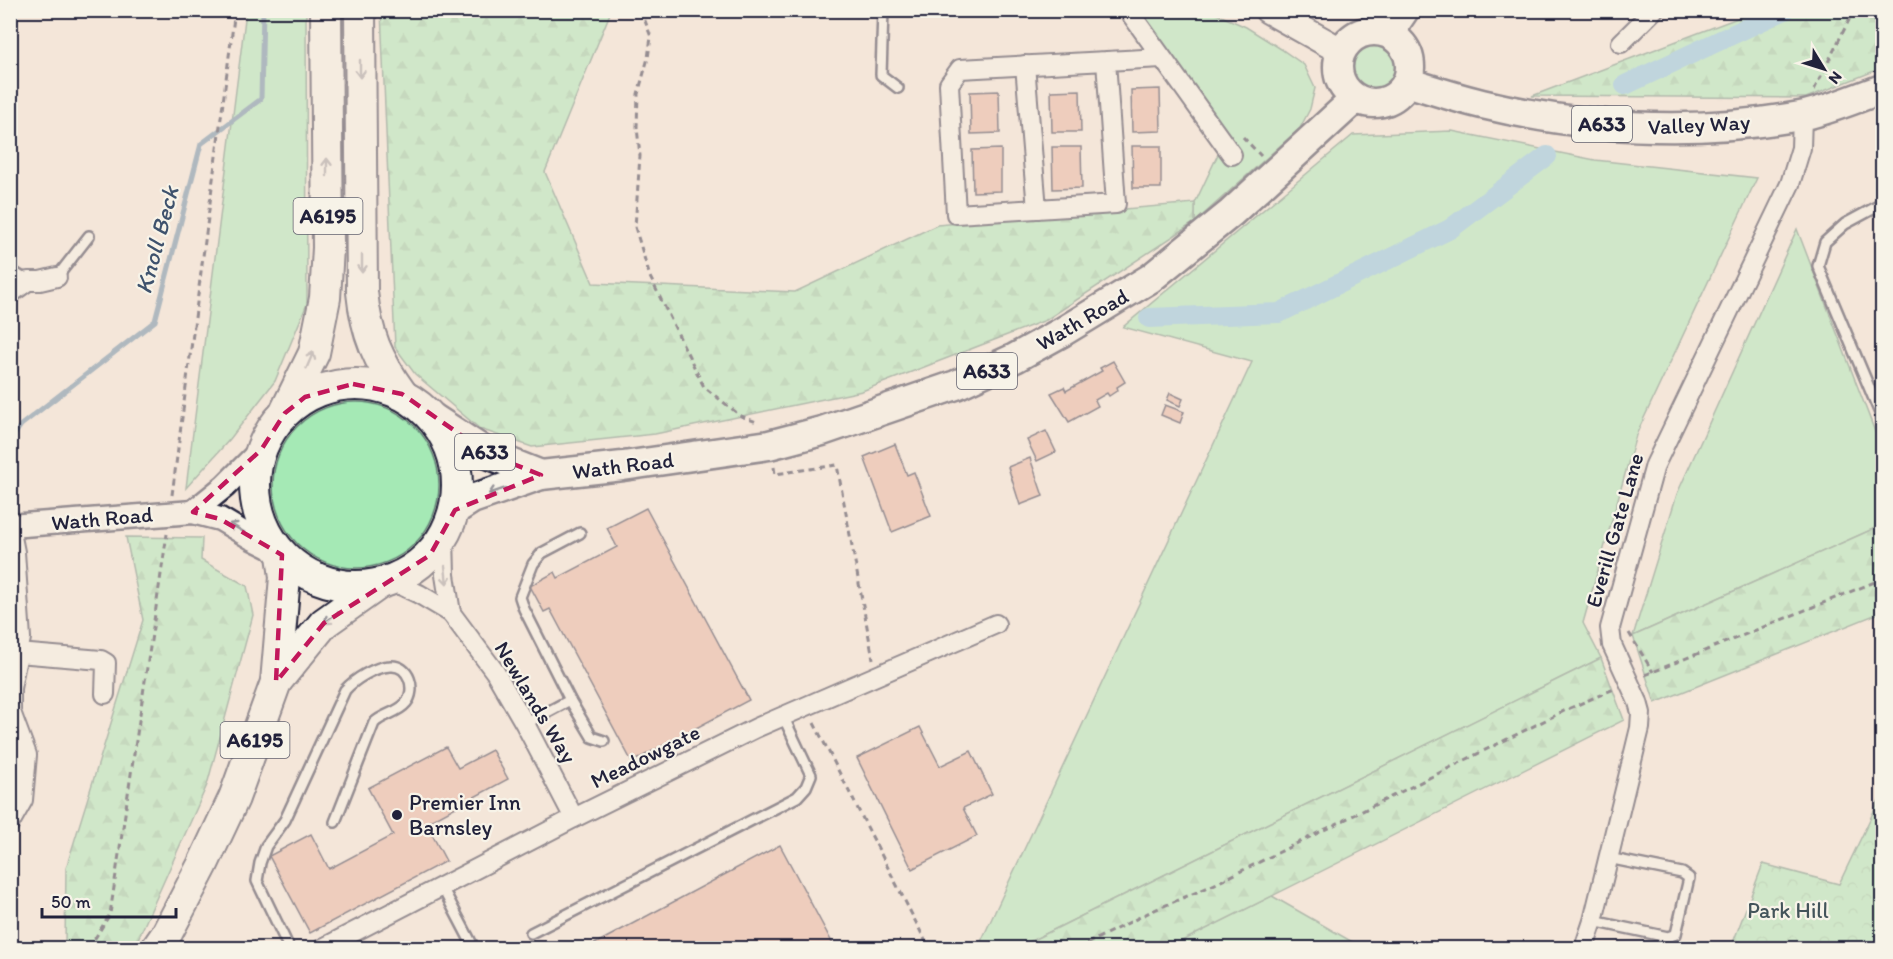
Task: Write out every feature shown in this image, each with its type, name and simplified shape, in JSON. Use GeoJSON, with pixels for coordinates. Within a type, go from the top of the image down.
{"type":"FeatureCollection","features":[{"type":"Feature","properties":{"kind":"highway","name":"A6195"},"geometry":{"type":"LineString","coordinates":[[285,413],[314,353],[325,298],[328,248],[327,10]]}},
{"type":"Feature","properties":{"kind":"highway","name":"A6195"},"geometry":{"type":"LineString","coordinates":[[360,10],[363,309],[374,349],[402,394]]}},
{"type":"Feature","properties":{"kind":"highway","name":"A6195"},"geometry":{"type":"LineString","coordinates":[[276,682],[324,623],[385,583],[412,570],[430,555],[449,524],[458,486],[455,462],[447,438],[433,418],[418,405],[402,394],[378,386],[353,384],[328,388],[305,398],[285,413],[271,430],[261,450],[255,476],[256,503],[264,528],[280,553],[308,574],[337,585],[358,587],[385,583]]}},
{"type":"Feature","properties":{"kind":"highway","name":"A6195"},"geometry":{"type":"LineString","coordinates":[[157,948],[202,866],[234,798],[276,682],[285,577],[280,553]]}},
{"type":"Feature","properties":{"kind":"main road"},"geometry":{"type":"LineString","coordinates":[[1268,10],[1341,51]]}},
{"type":"Feature","properties":{"kind":"main road"},"geometry":{"type":"LineString","coordinates":[[1368,31],[1380,31],[1391,35],[1407,50],[1410,61],[1407,82],[1401,92],[1391,100],[1379,104],[1355,99],[1341,83],[1338,61],[1341,51],[1357,35],[1368,31]]}},
{"type":"Feature","properties":{"kind":"main road","name":"Valley Way"},"geometry":{"type":"LineString","coordinates":[[1407,82],[1481,104],[1544,117],[1638,128],[1703,127],[1802,116],[1882,89]]}},
{"type":"Feature","properties":{"kind":"main road","name":"Wath Road"},"geometry":{"type":"LineString","coordinates":[[449,524],[472,500],[542,475],[634,465],[769,445],[832,428],[956,386],[1015,358],[1062,332],[1151,278],[1231,213],[1355,99]]}},
{"type":"Feature","properties":{"kind":"main road","name":"Wath Road"},"geometry":{"type":"LineString","coordinates":[[433,418],[488,454],[542,475]]}},
{"type":"Feature","properties":{"kind":"street"},"geometry":{"type":"LineString","coordinates":[[1128,10],[1162,58],[1231,143]]}},
{"type":"Feature","properties":{"kind":"street"},"geometry":{"type":"LineString","coordinates":[[1391,35],[1408,10]]}},
{"type":"Feature","properties":{"kind":"street"},"geometry":{"type":"LineString","coordinates":[[1621,43],[1654,10]]}},
{"type":"Feature","properties":{"kind":"street"},"geometry":{"type":"LineString","coordinates":[[1106,61],[1116,204],[956,214],[950,84],[960,69],[1025,65],[1162,58]]}},
{"type":"Feature","properties":{"kind":"street"},"geometry":{"type":"LineString","coordinates":[[1025,65],[1037,209]]}},
{"type":"Feature","properties":{"kind":"street","name":"Everill Gate Lane"},"geometry":{"type":"LineString","coordinates":[[1611,637],[1655,465],[1790,184],[1801,148],[1802,116]]}},
{"type":"Feature","properties":{"kind":"street"},"geometry":{"type":"LineString","coordinates":[[10,294],[28,281],[57,277]]}},
{"type":"Feature","properties":{"kind":"street"},"geometry":{"type":"LineString","coordinates":[[193,512],[225,486],[261,450]]}},
{"type":"Feature","properties":{"kind":"street","name":"Wath Road"},"geometry":{"type":"LineString","coordinates":[[10,526],[193,512],[220,519],[280,553]]}},
{"type":"Feature","properties":{"kind":"street"},"geometry":{"type":"LineString","coordinates":[[449,524],[445,575],[451,613]]}},
{"type":"Feature","properties":{"kind":"street"},"geometry":{"type":"LineString","coordinates":[[10,526],[15,552],[21,638],[11,688],[11,712],[27,755],[23,800],[10,823]]}},
{"type":"Feature","properties":{"kind":"street"},"geometry":{"type":"LineString","coordinates":[[385,583],[419,594],[451,613]]}},
{"type":"Feature","properties":{"kind":"street","name":"Newlands Way"},"geometry":{"type":"LineString","coordinates":[[451,613],[495,672],[574,818]]}},
{"type":"Feature","properties":{"kind":"street","name":"Meadowgate"},"geometry":{"type":"LineString","coordinates":[[323,948],[574,818],[783,716],[996,624]]}},
{"type":"Feature","properties":{"kind":"street"},"geometry":{"type":"LineString","coordinates":[[1584,948],[1593,921],[1640,728],[1641,713],[1638,702],[1611,637]]}},
{"type":"Feature","properties":{"kind":"street"},"geometry":{"type":"LineString","coordinates":[[18,653],[101,660],[106,663],[105,694]]}},
{"type":"Feature","properties":{"kind":"lane"},"geometry":{"type":"LineString","coordinates":[[883,10],[881,75],[898,88]]}},
{"type":"Feature","properties":{"kind":"lane"},"geometry":{"type":"LineString","coordinates":[[1882,204],[1845,224],[1825,242],[1818,266],[1882,418]]}},
{"type":"Feature","properties":{"kind":"lane"},"geometry":{"type":"LineString","coordinates":[[57,277],[89,236]]}},
{"type":"Feature","properties":{"kind":"lane"},"geometry":{"type":"LineString","coordinates":[[10,270],[28,281]]}},
{"type":"Feature","properties":{"kind":"lane"},"geometry":{"type":"LineString","coordinates":[[580,533],[542,553],[533,564],[520,597],[570,700],[592,737],[604,741]]}},
{"type":"Feature","properties":{"kind":"lane"},"geometry":{"type":"LineString","coordinates":[[290,948],[257,881],[266,846],[285,820],[345,690],[361,676],[390,666],[402,670],[410,678],[412,691],[406,703],[396,711],[380,717],[374,723],[335,822]]}},
{"type":"Feature","properties":{"kind":"lane"},"geometry":{"type":"LineString","coordinates":[[525,724],[570,700]]}},
{"type":"Feature","properties":{"kind":"lane"},"geometry":{"type":"LineString","coordinates":[[531,933],[797,797],[806,787],[811,775],[783,716]]}},
{"type":"Feature","properties":{"kind":"lane"},"geometry":{"type":"LineString","coordinates":[[1593,921],[1668,937],[1676,934],[1689,878],[1682,873],[1608,858]]}},
{"type":"Feature","properties":{"kind":"lane"},"geometry":{"type":"LineString","coordinates":[[442,887],[474,948]]}},
{"type":"Feature","properties":{"kind":"path"},"geometry":{"type":"LineString","coordinates":[[89,948],[110,914],[170,512],[235,10]]}},
{"type":"Feature","properties":{"kind":"path"},"geometry":{"type":"LineString","coordinates":[[641,10],[651,37],[638,94],[637,127],[640,156],[635,227],[650,277],[704,387],[741,416],[764,425],[775,474],[837,465],[876,675]]}},
{"type":"Feature","properties":{"kind":"path"},"geometry":{"type":"LineString","coordinates":[[1802,116],[1854,10]]}},
{"type":"Feature","properties":{"kind":"path"},"geometry":{"type":"LineString","coordinates":[[1231,143],[1252,145],[1275,173]]}},
{"type":"Feature","properties":{"kind":"path"},"geometry":{"type":"LineString","coordinates":[[1643,676],[1882,579]]}},
{"type":"Feature","properties":{"kind":"path"},"geometry":{"type":"LineString","coordinates":[[1611,637],[1627,630],[1653,672]]}},
{"type":"Feature","properties":{"kind":"path"},"geometry":{"type":"LineString","coordinates":[[1078,948],[1152,911],[1211,886],[1568,709],[1621,686]]}},
{"type":"Feature","properties":{"kind":"path"},"geometry":{"type":"LineString","coordinates":[[806,705],[929,948]]}},
{"type":"Feature","properties":{"kind":"highlighted area"},"geometry":{"type":"Polygon","coordinates":[[[353,384],[402,394],[488,454],[541,475],[455,510],[430,555],[324,623],[276,682],[282,555],[220,519],[193,512],[261,450],[285,413],[305,397],[353,384]]]}},
{"type":"Feature","properties":{"kind":"green space"},"geometry":{"type":"Polygon","coordinates":[[[246,11],[306,11],[307,304],[275,381],[230,439],[186,488],[246,11]]]}},
{"type":"Feature","properties":{"kind":"green space"},"geometry":{"type":"Polygon","coordinates":[[[381,11],[611,11],[545,172],[593,283],[795,292],[937,225],[1195,203],[1195,222],[1046,320],[862,391],[655,434],[532,447],[480,429],[415,374],[395,347],[381,11]]]}},
{"type":"Feature","properties":{"kind":"green space"},"geometry":{"type":"Polygon","coordinates":[[[1118,11],[1210,11],[1246,27],[1304,65],[1315,88],[1310,109],[1300,128],[1195,222],[1195,203],[1219,152],[1118,11]]]}},
{"type":"Feature","properties":{"kind":"green space"},"geometry":{"type":"Polygon","coordinates":[[[1756,11],[1882,11],[1882,68],[1806,98],[1532,96],[1756,11]]]}},
{"type":"Feature","properties":{"kind":"green space"},"geometry":{"type":"Polygon","coordinates":[[[1369,43],[1379,43],[1392,50],[1399,63],[1399,73],[1392,86],[1379,93],[1369,93],[1360,89],[1353,82],[1349,73],[1349,63],[1353,54],[1360,47],[1369,43]]]}},
{"type":"Feature","properties":{"kind":"green space"},"geometry":{"type":"Polygon","coordinates":[[[1452,131],[1595,160],[1757,178],[1636,435],[1583,623],[1601,658],[1017,948],[978,948],[1252,362],[1123,327],[1353,135],[1452,131]]]}},
{"type":"Feature","properties":{"kind":"green space"},"geometry":{"type":"Polygon","coordinates":[[[1797,229],[1882,450],[1882,525],[1633,636],[1677,494],[1797,229]]]}},
{"type":"Feature","properties":{"kind":"green space"},"geometry":{"type":"Polygon","coordinates":[[[356,402],[372,403],[388,408],[415,426],[433,453],[438,469],[438,501],[433,517],[415,544],[388,562],[372,567],[356,568],[340,567],[324,562],[297,544],[279,517],[274,501],[273,485],[274,469],[279,453],[297,426],[324,408],[340,403],[356,402]]]}},
{"type":"Feature","properties":{"kind":"green space"},"geometry":{"type":"Polygon","coordinates":[[[1882,525],[1882,612],[1655,703],[1633,636],[1882,525]]]}},
{"type":"Feature","properties":{"kind":"green space"},"geometry":{"type":"Polygon","coordinates":[[[126,537],[202,538],[201,560],[247,586],[253,615],[207,785],[134,948],[76,948],[65,946],[66,868],[143,620],[126,537]]]}},
{"type":"Feature","properties":{"kind":"green space"},"geometry":{"type":"Polygon","coordinates":[[[1601,658],[1624,720],[1168,948],[1017,948],[1601,658]]]}},
{"type":"Feature","properties":{"kind":"green space","name":"Park Hill"},"geometry":{"type":"Polygon","coordinates":[[[1882,794],[1882,948],[1731,948],[1763,864],[1839,884],[1882,794]]]}},
{"type":"Feature","properties":{"kind":"green space"},"geometry":{"type":"Polygon","coordinates":[[[1272,896],[1363,948],[1168,948],[1272,896]]]}},
{"type":"Feature","properties":{"kind":"building"},"geometry":{"type":"Polygon","coordinates":[[[1160,89],[1161,131],[1132,132],[1131,90],[1160,89]]]}},
{"type":"Feature","properties":{"kind":"building"},"geometry":{"type":"Polygon","coordinates":[[[1080,90],[1081,132],[1052,132],[1051,91],[1080,90]]]}},
{"type":"Feature","properties":{"kind":"building"},"geometry":{"type":"Polygon","coordinates":[[[999,91],[1000,133],[971,134],[970,92],[999,91]]]}},
{"type":"Feature","properties":{"kind":"building"},"geometry":{"type":"Polygon","coordinates":[[[1132,146],[1161,146],[1161,188],[1133,188],[1132,146]]]}},
{"type":"Feature","properties":{"kind":"building"},"geometry":{"type":"Polygon","coordinates":[[[1052,147],[1081,147],[1082,188],[1053,189],[1052,147]]]}},
{"type":"Feature","properties":{"kind":"building"},"geometry":{"type":"Polygon","coordinates":[[[1001,149],[1001,191],[973,192],[972,150],[1001,149]]]}},
{"type":"Feature","properties":{"kind":"building"},"geometry":{"type":"Polygon","coordinates":[[[1113,361],[1125,382],[1109,396],[1107,393],[1095,400],[1098,406],[1069,422],[1051,393],[1064,387],[1066,391],[1102,371],[1100,368],[1113,361]]]}},
{"type":"Feature","properties":{"kind":"building"},"geometry":{"type":"Polygon","coordinates":[[[1170,393],[1183,399],[1180,406],[1167,400],[1170,393]]]}},
{"type":"Feature","properties":{"kind":"building"},"geometry":{"type":"Polygon","coordinates":[[[1165,405],[1184,412],[1180,423],[1161,415],[1165,405]]]}},
{"type":"Feature","properties":{"kind":"building"},"geometry":{"type":"Polygon","coordinates":[[[1046,431],[1056,452],[1037,461],[1027,440],[1046,431]]]}},
{"type":"Feature","properties":{"kind":"building"},"geometry":{"type":"Polygon","coordinates":[[[895,444],[907,475],[914,472],[931,516],[892,532],[864,457],[895,444]]]}},
{"type":"Feature","properties":{"kind":"building"},"geometry":{"type":"Polygon","coordinates":[[[1030,458],[1043,496],[1020,505],[1008,467],[1030,458]]]}},
{"type":"Feature","properties":{"kind":"building"},"geometry":{"type":"Polygon","coordinates":[[[646,508],[749,700],[632,762],[550,609],[544,612],[530,586],[555,572],[558,578],[617,547],[607,528],[646,508]]]}},
{"type":"Feature","properties":{"kind":"building"},"geometry":{"type":"Polygon","coordinates":[[[920,727],[940,766],[971,751],[992,794],[963,808],[977,836],[912,869],[857,758],[920,727]]]}},
{"type":"Feature","properties":{"kind":"building"},"geometry":{"type":"Polygon","coordinates":[[[446,747],[458,768],[492,750],[508,779],[426,823],[446,861],[310,933],[269,856],[311,834],[329,869],[393,835],[368,788],[446,747]]]}},
{"type":"Feature","properties":{"kind":"building"},"geometry":{"type":"Polygon","coordinates":[[[780,845],[835,948],[587,948],[780,845]]]}},
{"type":"Feature","properties":{"kind":"waterway","name":"Knoll Beck"},"geometry":{"type":"LineString","coordinates":[[10,441],[21,425],[155,321],[201,144],[261,99],[263,10]]}},
{"type":"Feature","properties":{"kind":"waterway"},"geometry":{"type":"LineString","coordinates":[[1625,85],[1785,10]]}},
{"type":"Feature","properties":{"kind":"waterway"},"geometry":{"type":"LineString","coordinates":[[1149,318],[1279,313],[1450,229],[1547,156]]}},
{"type":"Feature","properties":{"kind":"place","name":"Premier Inn Barnsley"},"geometry":{"type":"Point","coordinates":[397,815]}}]}
